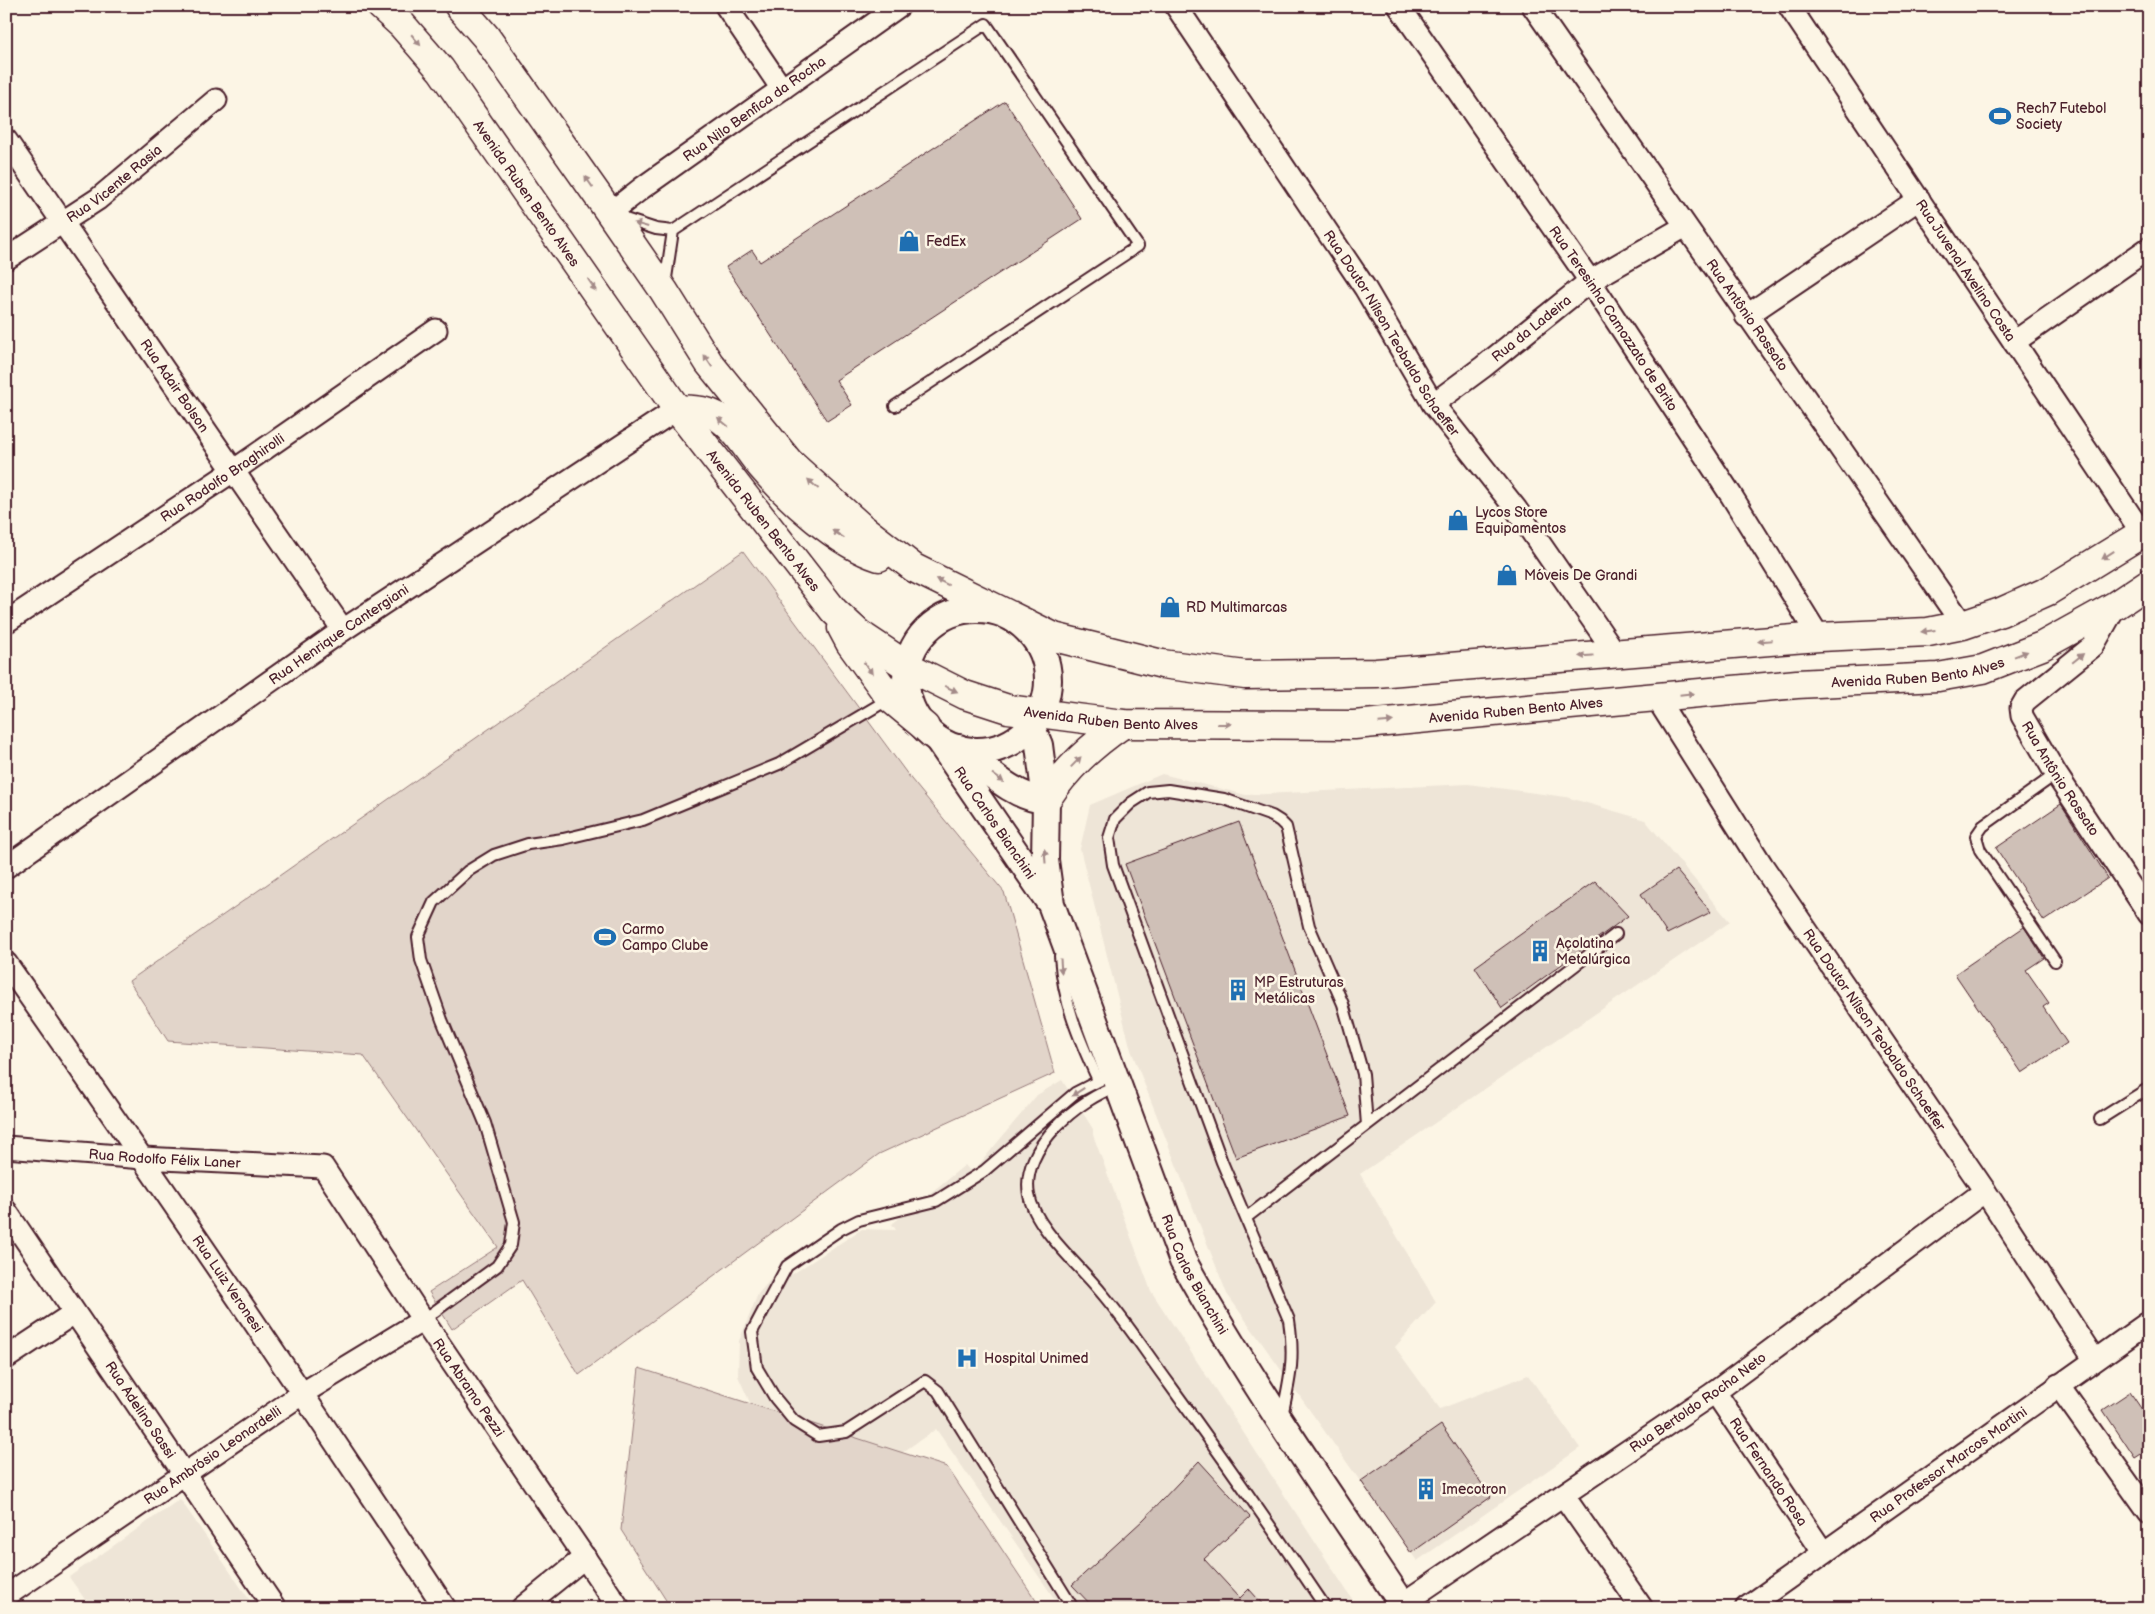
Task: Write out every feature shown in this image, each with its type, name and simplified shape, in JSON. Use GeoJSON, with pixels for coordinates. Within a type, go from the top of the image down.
{"type":"FeatureCollection","features":[{"type":"Feature","properties":{"kind":"main road","name":"Avenida Ruben Bento Alves"},"geometry":{"type":"LineString","coordinates":[[381,6],[402,25],[442,70],[677,409],[834,611],[859,634],[907,666],[965,695],[1008,708],[1036,720],[1122,724],[1354,725],[1797,684],[1938,677],[1983,669],[2042,646],[2116,605],[2149,583]]}},
{"type":"Feature","properties":{"kind":"main road"},"geometry":{"type":"LineString","coordinates":[[459,6],[486,37],[664,290],[709,363],[789,462],[861,528],[914,568]]}},
{"type":"Feature","properties":{"kind":"main road"},"geometry":{"type":"LineString","coordinates":[[677,409],[707,412],[720,418],[762,468],[796,503],[834,532],[870,554],[914,568],[1001,612],[1054,636],[1162,664],[1245,675],[1376,673],[1820,637],[1928,632],[1963,625],[2001,612],[2048,591],[2145,531]]}},
{"type":"Feature","properties":{"kind":"main road"},"geometry":{"type":"LineString","coordinates":[[834,611],[850,643],[890,698],[941,739]]}},
{"type":"Feature","properties":{"kind":"main road"},"geometry":{"type":"LineString","coordinates":[[1046,800],[1061,778],[1080,757],[1122,724]]}},
{"type":"Feature","properties":{"kind":"street"},"geometry":{"type":"LineString","coordinates":[[726,6],[782,89]]}},
{"type":"Feature","properties":{"kind":"street","name":"Rua Nilo Benfica da Rocha"},"geometry":{"type":"LineString","coordinates":[[610,213],[899,6]]}},
{"type":"Feature","properties":{"kind":"street","name":"Rua Doutor Nílson Teobaldo Schaeffer"},"geometry":{"type":"LineString","coordinates":[[1176,6],[1365,288],[1433,404],[1522,517],[1616,654]]}},
{"type":"Feature","properties":{"kind":"street","name":"Rua Teresinha Camozzato de Brito"},"geometry":{"type":"LineString","coordinates":[[1399,6],[1590,282],[1731,495],[1820,637]]}},
{"type":"Feature","properties":{"kind":"street","name":"Rua Antônio Rossato"},"geometry":{"type":"LineString","coordinates":[[1532,6],[1684,227],[1963,625]]}},
{"type":"Feature","properties":{"kind":"street","name":"Rua Juvenal Avelino Costa"},"geometry":{"type":"LineString","coordinates":[[1790,6],[2014,342],[2145,531]]}},
{"type":"Feature","properties":{"kind":"street","name":"Rua Vicente Rasia"},"geometry":{"type":"LineString","coordinates":[[6,259],[106,193],[216,100]]}},
{"type":"Feature","properties":{"kind":"street","name":"Rua Adair Bolson"},"geometry":{"type":"LineString","coordinates":[[6,140],[343,630]]}},
{"type":"Feature","properties":{"kind":"street"},"geometry":{"type":"LineString","coordinates":[[1746,316],[1918,199]]}},
{"type":"Feature","properties":{"kind":"street","name":"Rua da Ladeira"},"geometry":{"type":"LineString","coordinates":[[1433,404],[1484,367],[1590,282],[1684,227]]}},
{"type":"Feature","properties":{"kind":"street"},"geometry":{"type":"LineString","coordinates":[[2014,342],[2149,248]]}},
{"type":"Feature","properties":{"kind":"street","name":"Rua Rodolfo Braghirolli"},"geometry":{"type":"LineString","coordinates":[[6,622],[233,471],[436,330]]}},
{"type":"Feature","properties":{"kind":"street","name":"Rua Henrique Cantergiani"},"geometry":{"type":"LineString","coordinates":[[6,867],[343,630],[677,409]]}},
{"type":"Feature","properties":{"kind":"street","name":"Rua Antônio Rossato"},"geometry":{"type":"LineString","coordinates":[[2116,605],[2093,646],[2025,702],[2021,708],[2022,716],[2056,774],[2149,914]]}},
{"type":"Feature","properties":{"kind":"street"},"geometry":{"type":"LineString","coordinates":[[907,666],[914,647],[926,629],[939,620],[960,610],[979,608],[1001,612],[1026,628],[1040,646],[1048,668],[1048,682],[1036,720],[1021,736],[1000,747],[977,751],[941,739]]}},
{"type":"Feature","properties":{"kind":"street","name":"Rua Carlos Bianchini"},"geometry":{"type":"LineString","coordinates":[[907,666],[906,686],[911,706],[941,739],[1054,911]]}},
{"type":"Feature","properties":{"kind":"street","name":"Rua Doutor Nílson Teobaldo Schaeffer"},"geometry":{"type":"LineString","coordinates":[[1656,697],[1762,865],[1984,1191],[2094,1359]]}},
{"type":"Feature","properties":{"kind":"street","name":"Rua Carlos Bianchini"},"geometry":{"type":"LineString","coordinates":[[1036,720],[1046,800],[1044,825],[1045,860],[1054,911],[1110,1080],[1183,1261],[1211,1312],[1280,1422],[1403,1606]]}},
{"type":"Feature","properties":{"kind":"street"},"geometry":{"type":"LineString","coordinates":[[941,739],[1015,790],[1035,800],[1046,800]]}},
{"type":"Feature","properties":{"kind":"street","name":"Rua Luiz Veronesi"},"geometry":{"type":"LineString","coordinates":[[6,963],[143,1158],[303,1393],[445,1608]]}},
{"type":"Feature","properties":{"kind":"street","name":"Rua Rodolfo Félix Laner"},"geometry":{"type":"LineString","coordinates":[[6,1147],[143,1158],[323,1167]]}},
{"type":"Feature","properties":{"kind":"street","name":"Rua Abramo Pezzi"},"geometry":{"type":"LineString","coordinates":[[323,1167],[423,1320],[619,1608]]}},
{"type":"Feature","properties":{"kind":"street","name":"Rua Bertoldo Rocha Neto"},"geometry":{"type":"LineString","coordinates":[[1403,1606],[1715,1392],[1984,1191]]}},
{"type":"Feature","properties":{"kind":"street","name":"Rua Adelino Sassi"},"geometry":{"type":"LineString","coordinates":[[6,1211],[184,1476],[276,1608]]}},
{"type":"Feature","properties":{"kind":"street"},"geometry":{"type":"LineString","coordinates":[[6,1358],[74,1313]]}},
{"type":"Feature","properties":{"kind":"street","name":"Rua Ambrósio Leonardelli"},"geometry":{"type":"LineString","coordinates":[[6,1596],[303,1393],[423,1320]]}},
{"type":"Feature","properties":{"kind":"street","name":"Rua Professor Marcos Martini"},"geometry":{"type":"LineString","coordinates":[[1746,1608],[2094,1359],[2149,1322]]}},
{"type":"Feature","properties":{"kind":"street"},"geometry":{"type":"LineString","coordinates":[[2058,1385],[2149,1513]]}},
{"type":"Feature","properties":{"kind":"street","name":"Rua Fernando Rosa"},"geometry":{"type":"LineString","coordinates":[[1715,1392],[1823,1552]]}},
{"type":"Feature","properties":{"kind":"street"},"geometry":{"type":"LineString","coordinates":[[1563,1495],[1642,1608]]}},
{"type":"Feature","properties":{"kind":"street"},"geometry":{"type":"LineString","coordinates":[[522,1608],[585,1558]]}},
{"type":"Feature","properties":{"kind":"lane"},"geometry":{"type":"LineString","coordinates":[[610,213],[640,224],[673,231],[986,24],[1138,246],[895,406]]}},
{"type":"Feature","properties":{"kind":"lane"},"geometry":{"type":"LineString","coordinates":[[664,290],[673,231]]}},
{"type":"Feature","properties":{"kind":"lane"},"geometry":{"type":"LineString","coordinates":[[423,1320],[497,1266],[511,1245],[514,1222],[485,1123],[442,1020],[421,960],[418,937],[434,902],[468,871],[494,855],[528,844],[563,839],[643,820],[779,764],[890,698]]}},
{"type":"Feature","properties":{"kind":"lane"},"geometry":{"type":"LineString","coordinates":[[2055,961],[1980,850],[1976,836],[1983,826],[2056,774]]}},
{"type":"Feature","properties":{"kind":"lane"},"geometry":{"type":"LineString","coordinates":[[1280,1422],[1292,1368],[1293,1348],[1289,1320],[1222,1162],[1113,865],[1110,838],[1115,819],[1131,803],[1148,792],[1168,790],[1224,799],[1272,816],[1286,827],[1309,926],[1343,1004],[1351,1030],[1362,1074],[1367,1125]]}},
{"type":"Feature","properties":{"kind":"lane"},"geometry":{"type":"LineString","coordinates":[[1247,1218],[1616,934]]}},
{"type":"Feature","properties":{"kind":"lane"},"geometry":{"type":"LineString","coordinates":[[1073,1608],[938,1392],[925,1380],[846,1432],[818,1436],[794,1421],[775,1398],[757,1368],[752,1332],[787,1266],[841,1229],[859,1220],[936,1201],[984,1171],[1075,1093],[1110,1080]]}},
{"type":"Feature","properties":{"kind":"lane"},"geometry":{"type":"LineString","coordinates":[[1110,1080],[1101,1092],[1071,1111],[1042,1145],[1030,1172],[1029,1194],[1039,1219],[1069,1258],[1100,1290],[1253,1500],[1326,1608]]}},
{"type":"Feature","properties":{"kind":"lane"},"geometry":{"type":"LineString","coordinates":[[2100,1119],[2149,1088]]}},
{"type":"Feature","properties":{"kind":"lane"},"geometry":{"type":"LineString","coordinates":[[1046,1118],[1057,1126]]}},
{"type":"Feature","properties":{"kind":"shaded area","name":"Carmo Campo Clube"},"geometry":{"type":"Polygon","coordinates":[[[743,551],[911,779],[1004,892],[1055,1073],[879,1154],[579,1375],[522,1280],[452,1329],[429,1292],[498,1247],[363,1055],[168,1041],[129,981],[743,551]]]}},
{"type":"Feature","properties":{"kind":"shaded area"},"geometry":{"type":"Polygon","coordinates":[[[1162,774],[1246,795],[1468,784],[1566,797],[1645,820],[1730,922],[1360,1174],[1436,1302],[1395,1347],[1440,1409],[1528,1375],[1580,1448],[1417,1561],[1227,1294],[1131,1050],[1080,849],[1090,805],[1162,774]]]}},
{"type":"Feature","properties":{"kind":"shaded area","name":"Hospital Unimed"},"geometry":{"type":"Polygon","coordinates":[[[1062,1080],[1093,1129],[1093,1135],[1151,1291],[1358,1608],[1061,1608],[936,1429],[877,1470],[757,1418],[738,1376],[739,1341],[758,1294],[777,1272],[785,1279],[862,1229],[896,1230],[892,1224],[965,1165],[972,1173],[1037,1095],[1062,1080]]]}},
{"type":"Feature","properties":{"kind":"shaded area"},"geometry":{"type":"Polygon","coordinates":[[[639,1368],[947,1467],[1041,1608],[671,1608],[621,1530],[639,1368]]]}},
{"type":"Feature","properties":{"kind":"shaded area"},"geometry":{"type":"Polygon","coordinates":[[[180,1499],[255,1608],[91,1608],[69,1577],[180,1499]]]}},
{"type":"Feature","properties":{"kind":"building"},"geometry":{"type":"Polygon","coordinates":[[[1005,101],[1082,219],[836,380],[852,405],[827,421],[726,267],[752,250],[760,262],[1005,101]]]}},
{"type":"Feature","properties":{"kind":"building"},"geometry":{"type":"Polygon","coordinates":[[[2061,804],[2108,878],[2044,921],[1996,848],[2061,804]]]}},
{"type":"Feature","properties":{"kind":"building","name":"MP Estruturas Metálicas"},"geometry":{"type":"Polygon","coordinates":[[[1239,822],[1350,1116],[1236,1158],[1125,864],[1239,822]]]}},
{"type":"Feature","properties":{"kind":"building"},"geometry":{"type":"Polygon","coordinates":[[[1676,870],[1711,912],[1667,934],[1641,894],[1676,870]]]}},
{"type":"Feature","properties":{"kind":"building","name":"Açolatina Metalúrgica"},"geometry":{"type":"Polygon","coordinates":[[[1595,881],[1628,916],[1502,1008],[1475,967],[1595,881]]]}},
{"type":"Feature","properties":{"kind":"building"},"geometry":{"type":"Polygon","coordinates":[[[2024,927],[2044,958],[2026,970],[2049,1003],[2043,1007],[2067,1043],[2022,1073],[1955,974],[2024,927]]]}},
{"type":"Feature","properties":{"kind":"building"},"geometry":{"type":"Polygon","coordinates":[[[2130,1392],[2149,1420],[2149,1449],[2135,1458],[2103,1410],[2130,1392]]]}},
{"type":"Feature","properties":{"kind":"building","name":"Imecotron"},"geometry":{"type":"Polygon","coordinates":[[[1441,1425],[1491,1497],[1411,1553],[1361,1481],[1441,1425]]]}},
{"type":"Feature","properties":{"kind":"building"},"geometry":{"type":"Polygon","coordinates":[[[1199,1461],[1250,1517],[1204,1559],[1240,1598],[1249,1589],[1266,1608],[1170,1608],[1164,1601],[1157,1608],[1094,1608],[1072,1585],[1143,1520],[1199,1461]]]}},
{"type":"Feature","properties":{"kind":"place","name":"Rech7 Futebol Society"},"geometry":{"type":"Point","coordinates":[2000,116]}},
{"type":"Feature","properties":{"kind":"place","name":"FedEx"},"geometry":{"type":"Point","coordinates":[909,241]}},
{"type":"Feature","properties":{"kind":"place","name":"Lycos Store Equipamentos"},"geometry":{"type":"Point","coordinates":[1458,520]}},
{"type":"Feature","properties":{"kind":"place","name":"Móveis De Grandi"},"geometry":{"type":"Point","coordinates":[1507,575]}},
{"type":"Feature","properties":{"kind":"place","name":"RD Multimarcas"},"geometry":{"type":"Point","coordinates":[1170,607]}},
{"type":"Feature","properties":{"kind":"place","name":"Carmo Campo Clube"},"geometry":{"type":"Point","coordinates":[605,937]}},
{"type":"Feature","properties":{"kind":"place","name":"Açolatina Metalúrgica"},"geometry":{"type":"Point","coordinates":[1540,951]}},
{"type":"Feature","properties":{"kind":"place","name":"MP Estruturas Metálicas"},"geometry":{"type":"Point","coordinates":[1238,990]}},
{"type":"Feature","properties":{"kind":"place","name":"Hospital Unimed"},"geometry":{"type":"Point","coordinates":[967,1358]}},
{"type":"Feature","properties":{"kind":"place","name":"Imecotron"},"geometry":{"type":"Point","coordinates":[1426,1489]}}]}
